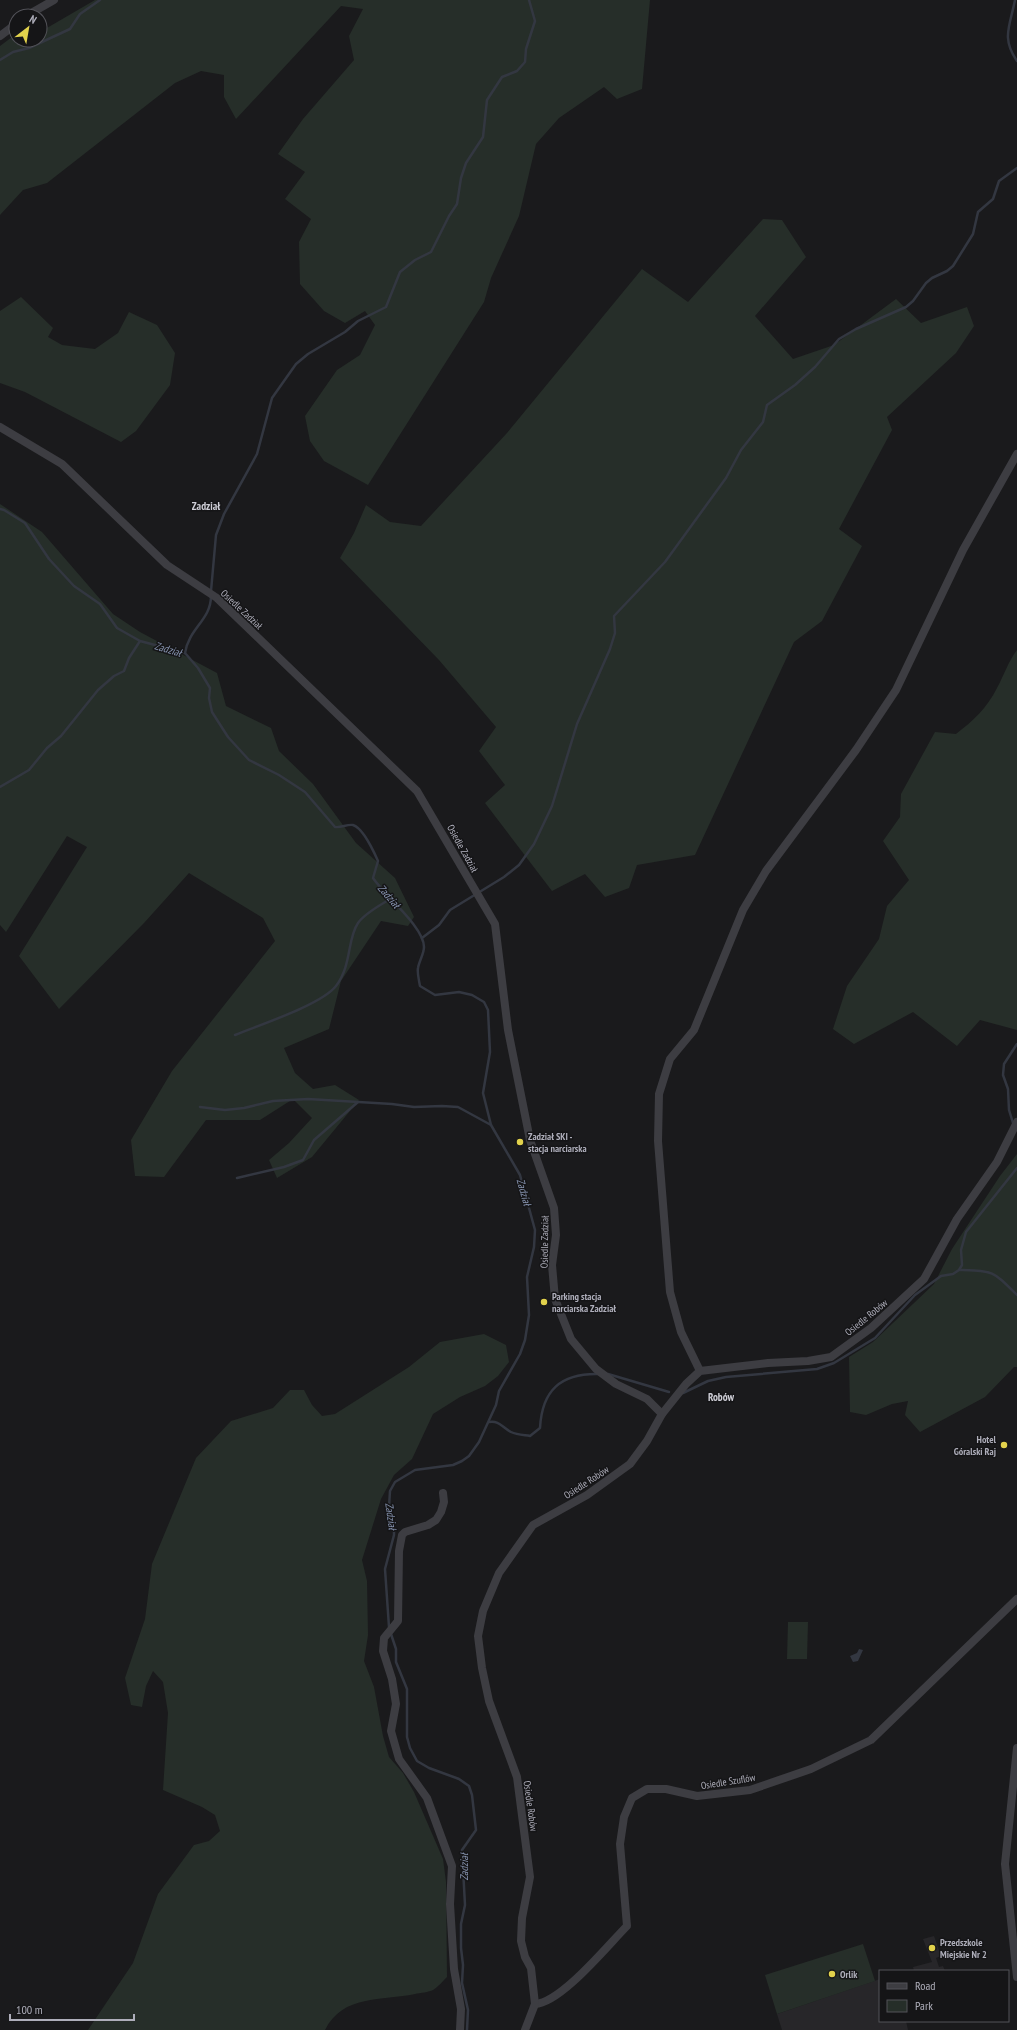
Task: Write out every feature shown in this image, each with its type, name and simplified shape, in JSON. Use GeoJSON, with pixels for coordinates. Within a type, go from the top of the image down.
{"type":"FeatureCollection","features":[{"type":"Feature","properties":{"kind":"street"},"geometry":{"type":"LineString","coordinates":[[40,8],[54,0]]}},
{"type":"Feature","properties":{"kind":"street","name":"Osiedle Zadział"},"geometry":{"type":"LineString","coordinates":[[0,427],[62,464],[167,565],[217,598],[417,791],[495,924],[508,1030],[530,1140],[554,1208],[556,1235],[552,1265],[555,1299],[571,1339],[596,1369],[611,1381],[640,1394],[654,1404],[662,1414]]}},
{"type":"Feature","properties":{"kind":"street"},"geometry":{"type":"LineString","coordinates":[[700,1371],[681,1332],[670,1292],[658,1141],[659,1094],[670,1059],[694,1030],[743,910],[766,871],[856,750],[896,690],[963,550],[1017,454]]}},
{"type":"Feature","properties":{"kind":"street","name":"Osiedle Robów"},"geometry":{"type":"LineString","coordinates":[[525,2030],[535,2004],[531,1968],[525,1957],[521,1941],[522,1918],[530,1878],[517,1777],[489,1701],[482,1668],[478,1636],[482,1610],[499,1572],[533,1526],[587,1495],[630,1464],[647,1441],[662,1414],[686,1384],[700,1371],[768,1363],[808,1361],[830,1357],[871,1328],[924,1279],[957,1219],[997,1162],[1017,1122]]}},
{"type":"Feature","properties":{"kind":"street"},"geometry":{"type":"LineString","coordinates":[[443,1493],[444,1502],[441,1512],[436,1520],[428,1525],[405,1532],[402,1535],[399,1551],[398,1621],[387,1635],[383,1643],[383,1651],[392,1679],[396,1704],[391,1730],[399,1759],[427,1798],[452,1866],[450,1904],[454,1969],[461,2010],[460,2030]]}},
{"type":"Feature","properties":{"kind":"street","name":"Osiedle Szuflów"},"geometry":{"type":"LineString","coordinates":[[535,2004],[543,2004],[558,1994],[588,1968],[627,1926],[620,1844],[624,1818],[632,1798],[647,1789],[666,1789],[697,1796],[750,1790],[811,1769],[871,1740],[1017,1599]]}},
{"type":"Feature","properties":{"kind":"street"},"geometry":{"type":"LineString","coordinates":[[1017,1748],[1005,1864],[1017,1977]]}},
{"type":"Feature","properties":{"kind":"shaded area"},"geometry":{"type":"Polygon","coordinates":[[[859,1649],[863,1650],[858,1661],[853,1662],[850,1656],[857,1653],[859,1649]]]}},
{"type":"Feature","properties":{"kind":"shaded area","name":"Przedszkole Miejskie Nr 2"},"geometry":{"type":"Polygon","coordinates":[[[934,1936],[941,1956],[936,1958],[939,1967],[943,1966],[945,1970],[914,1970],[913,1967],[932,1962],[923,1939],[934,1936]]]}},
{"type":"Feature","properties":{"kind":"shaded area"},"geometry":{"type":"Polygon","coordinates":[[[879,1979],[879,2022],[906,2022],[908,2030],[782,2030],[777,2014],[879,1979]]]}},
{"type":"Feature","properties":{"kind":"green space"},"geometry":{"type":"Polygon","coordinates":[[[95,0],[650,0],[642,89],[617,99],[604,87],[559,118],[536,144],[519,216],[491,278],[484,302],[368,485],[324,461],[310,441],[305,416],[337,370],[360,355],[375,325],[365,311],[345,323],[324,311],[300,284],[299,242],[311,219],[285,199],[305,172],[278,154],[303,119],[354,60],[349,36],[363,9],[341,6],[236,119],[224,97],[224,75],[201,71],[175,83],[47,183],[23,190],[0,215],[0,46],[8,40],[8,48],[48,48],[48,27],[95,0]]]}},
{"type":"Feature","properties":{"kind":"green space"},"geometry":{"type":"Polygon","coordinates":[[[763,219],[782,220],[806,257],[755,316],[793,359],[834,345],[896,299],[921,323],[967,307],[974,326],[956,353],[887,417],[892,430],[839,529],[862,546],[822,621],[794,642],[695,855],[637,865],[629,888],[605,897],[585,874],[552,891],[485,803],[505,785],[479,751],[496,727],[439,660],[340,558],[354,533],[366,505],[390,522],[421,526],[507,433],[642,269],[688,302],[763,219]]]}},
{"type":"Feature","properties":{"kind":"green space"},"geometry":{"type":"Polygon","coordinates":[[[21,297],[53,328],[48,337],[62,345],[95,349],[118,333],[129,312],[157,325],[175,353],[170,385],[136,431],[121,442],[25,392],[0,383],[0,311],[21,297]]]}},
{"type":"Feature","properties":{"kind":"green space"},"geometry":{"type":"Polygon","coordinates":[[[0,504],[42,532],[113,614],[140,632],[217,673],[226,706],[271,728],[279,751],[313,784],[356,843],[395,878],[414,917],[408,926],[381,921],[341,981],[329,1029],[284,1048],[295,1073],[313,1089],[335,1085],[359,1100],[312,1157],[277,1178],[269,1160],[289,1143],[312,1118],[293,1099],[260,1120],[206,1120],[164,1177],[135,1176],[131,1140],[172,1071],[275,941],[263,918],[189,873],[144,923],[59,1009],[19,956],[87,847],[67,836],[6,932],[0,925],[0,504]]]}},
{"type":"Feature","properties":{"kind":"green space"},"geometry":{"type":"Polygon","coordinates":[[[1017,650],[1017,1030],[980,1020],[957,1046],[913,1012],[854,1044],[833,1029],[847,986],[879,939],[887,906],[909,880],[883,841],[900,817],[901,794],[935,732],[956,734],[974,719],[993,695],[1017,650]]]}},
{"type":"Feature","properties":{"kind":"green space"},"geometry":{"type":"Polygon","coordinates":[[[1017,1154],[1017,1367],[1014,1367],[985,1397],[920,1432],[905,1415],[908,1401],[892,1404],[866,1415],[850,1412],[849,1357],[873,1342],[934,1284],[952,1249],[1000,1176],[1017,1154]]]}},
{"type":"Feature","properties":{"kind":"green space"},"geometry":{"type":"Polygon","coordinates":[[[484,1334],[506,1345],[509,1362],[498,1376],[485,1386],[460,1397],[433,1414],[412,1459],[394,1475],[381,1499],[362,1560],[367,1581],[368,1635],[364,1661],[374,1687],[383,1736],[389,1757],[403,1773],[414,1792],[443,1859],[446,1882],[447,1977],[433,1990],[364,2001],[353,2005],[342,2010],[333,2018],[325,2030],[88,2030],[133,1963],[158,1894],[194,1845],[209,1841],[220,1831],[215,1815],[202,1807],[163,1790],[168,1713],[163,1682],[153,1671],[146,1686],[142,1707],[131,1705],[125,1678],[145,1619],[152,1564],[196,1458],[231,1421],[273,1408],[290,1390],[304,1390],[312,1405],[322,1416],[335,1414],[409,1367],[440,1342],[484,1334]]]}},
{"type":"Feature","properties":{"kind":"green space"},"geometry":{"type":"Polygon","coordinates":[[[788,1622],[808,1622],[807,1659],[787,1659],[788,1622]]]}},
{"type":"Feature","properties":{"kind":"green space","name":"Orlik"},"geometry":{"type":"Polygon","coordinates":[[[863,1944],[875,1981],[777,2014],[765,1975],[863,1944]]]}},
{"type":"Feature","properties":{"kind":"waterway","name":"Zadział"},"geometry":{"type":"LineString","coordinates":[[0,60],[13,52],[29,48],[70,29],[80,14],[100,0]]}},
{"type":"Feature","properties":{"kind":"waterway"},"geometry":{"type":"LineString","coordinates":[[211,591],[216,535],[224,514],[257,454],[272,398],[296,364],[308,354],[345,332],[358,321],[386,307],[400,272],[415,260],[431,252],[449,216],[457,204],[461,178],[466,163],[483,137],[487,100],[502,77],[517,71],[525,62],[526,49],[535,21],[529,0]]}},
{"type":"Feature","properties":{"kind":"waterway"},"geometry":{"type":"LineString","coordinates":[[1015,0],[1009,25],[1008,38],[1012,53],[1017,61]]}},
{"type":"Feature","properties":{"kind":"waterway"},"geometry":{"type":"LineString","coordinates":[[422,938],[439,925],[450,910],[504,877],[519,865],[534,844],[552,806],[577,724],[610,649],[615,633],[614,616],[665,562],[726,478],[741,450],[763,422],[767,405],[795,385],[815,367],[839,339],[856,329],[906,307],[913,301],[926,283],[953,266],[973,234],[978,212],[993,199],[999,181],[1017,168]]}},
{"type":"Feature","properties":{"kind":"waterway","name":"Zadział"},"geometry":{"type":"LineString","coordinates":[[0,509],[25,523],[49,559],[74,586],[100,604],[117,628],[140,641],[185,653],[198,668],[210,688],[209,698],[212,712],[228,737],[249,760],[279,775],[305,792],[335,827],[353,825],[361,831],[378,861],[373,878],[411,921],[418,930],[422,939],[424,950],[418,970],[420,986],[435,995],[459,992],[472,995],[484,1002],[488,1010],[490,1052],[483,1093],[491,1125],[520,1175],[535,1230],[534,1247],[527,1277],[529,1315],[525,1340],[520,1354],[499,1391],[496,1405],[479,1442],[469,1456],[453,1465],[415,1470],[395,1482],[390,1491],[389,1507],[391,1520],[394,1527],[394,1535],[385,1569],[389,1627]]}},
{"type":"Feature","properties":{"kind":"waterway"},"geometry":{"type":"LineString","coordinates":[[185,653],[187,644],[208,612],[211,596]]}},
{"type":"Feature","properties":{"kind":"waterway"},"geometry":{"type":"LineString","coordinates":[[0,787],[29,770],[47,748],[61,736],[98,690],[114,676],[124,671],[129,658],[140,641]]}},
{"type":"Feature","properties":{"kind":"waterway"},"geometry":{"type":"LineString","coordinates":[[235,1035],[304,1007],[328,993],[336,986],[345,970],[352,937],[358,923],[368,913],[390,899]]}},
{"type":"Feature","properties":{"kind":"waterway"},"geometry":{"type":"LineString","coordinates":[[1013,1123],[1009,1110],[1008,1089],[1003,1075],[1004,1064],[1017,1044]]}},
{"type":"Feature","properties":{"kind":"waterway"},"geometry":{"type":"LineString","coordinates":[[200,1107],[225,1110],[244,1108],[273,1101],[308,1099],[392,1104],[414,1107],[442,1106],[458,1107],[491,1125]]}},
{"type":"Feature","properties":{"kind":"waterway"},"geometry":{"type":"LineString","coordinates":[[237,1178],[284,1167],[303,1160],[314,1140],[358,1102]]}},
{"type":"Feature","properties":{"kind":"waterway"},"geometry":{"type":"LineString","coordinates":[[683,1393],[708,1381],[726,1377],[817,1369],[834,1363],[875,1338],[915,1295],[941,1276],[953,1274],[959,1270],[962,1265],[961,1250],[966,1232],[1017,1168]]}},
{"type":"Feature","properties":{"kind":"waterway"},"geometry":{"type":"LineString","coordinates":[[959,1270],[986,1272],[997,1276],[1017,1295]]}},
{"type":"Feature","properties":{"kind":"waterway"},"geometry":{"type":"LineString","coordinates":[[489,1422],[496,1422],[513,1433],[530,1436],[540,1428],[545,1403],[556,1386],[574,1377],[586,1374],[599,1374]]}},
{"type":"Feature","properties":{"kind":"waterway"},"geometry":{"type":"LineString","coordinates":[[608,1374],[669,1392]]}},
{"type":"Feature","properties":{"kind":"waterway","name":"Zadział"},"geometry":{"type":"LineString","coordinates":[[391,1634],[396,1649],[396,1662],[407,1689],[407,1737],[410,1748],[417,1761],[429,1768],[459,1779],[469,1786],[472,1795],[476,1830],[462,1850],[465,1905],[461,1924],[461,1948],[463,1965],[462,1983],[468,2010],[467,2030]]}},
{"type":"Feature","properties":{"kind":"place","name":"Zadział SKI - stacja narciarska"},"geometry":{"type":"Point","coordinates":[520,1142]}},
{"type":"Feature","properties":{"kind":"place","name":"Parking stacja narciarska Zadział"},"geometry":{"type":"Point","coordinates":[544,1302]}},
{"type":"Feature","properties":{"kind":"place","name":"Hotel Góralski Raj"},"geometry":{"type":"Point","coordinates":[1004,1445]}},
{"type":"Feature","properties":{"kind":"place","name":"Przedszkole Miejskie Nr 2"},"geometry":{"type":"Point","coordinates":[932,1948]}},
{"type":"Feature","properties":{"kind":"place","name":"Orlik"},"geometry":{"type":"Point","coordinates":[832,1974]}},
{"type":"Feature","properties":{"kind":"district","name":"Zadział"},"geometry":{"type":"Point","coordinates":[206,506]}},
{"type":"Feature","properties":{"kind":"district","name":"Robów"},"geometry":{"type":"Point","coordinates":[721,1397]}}]}
